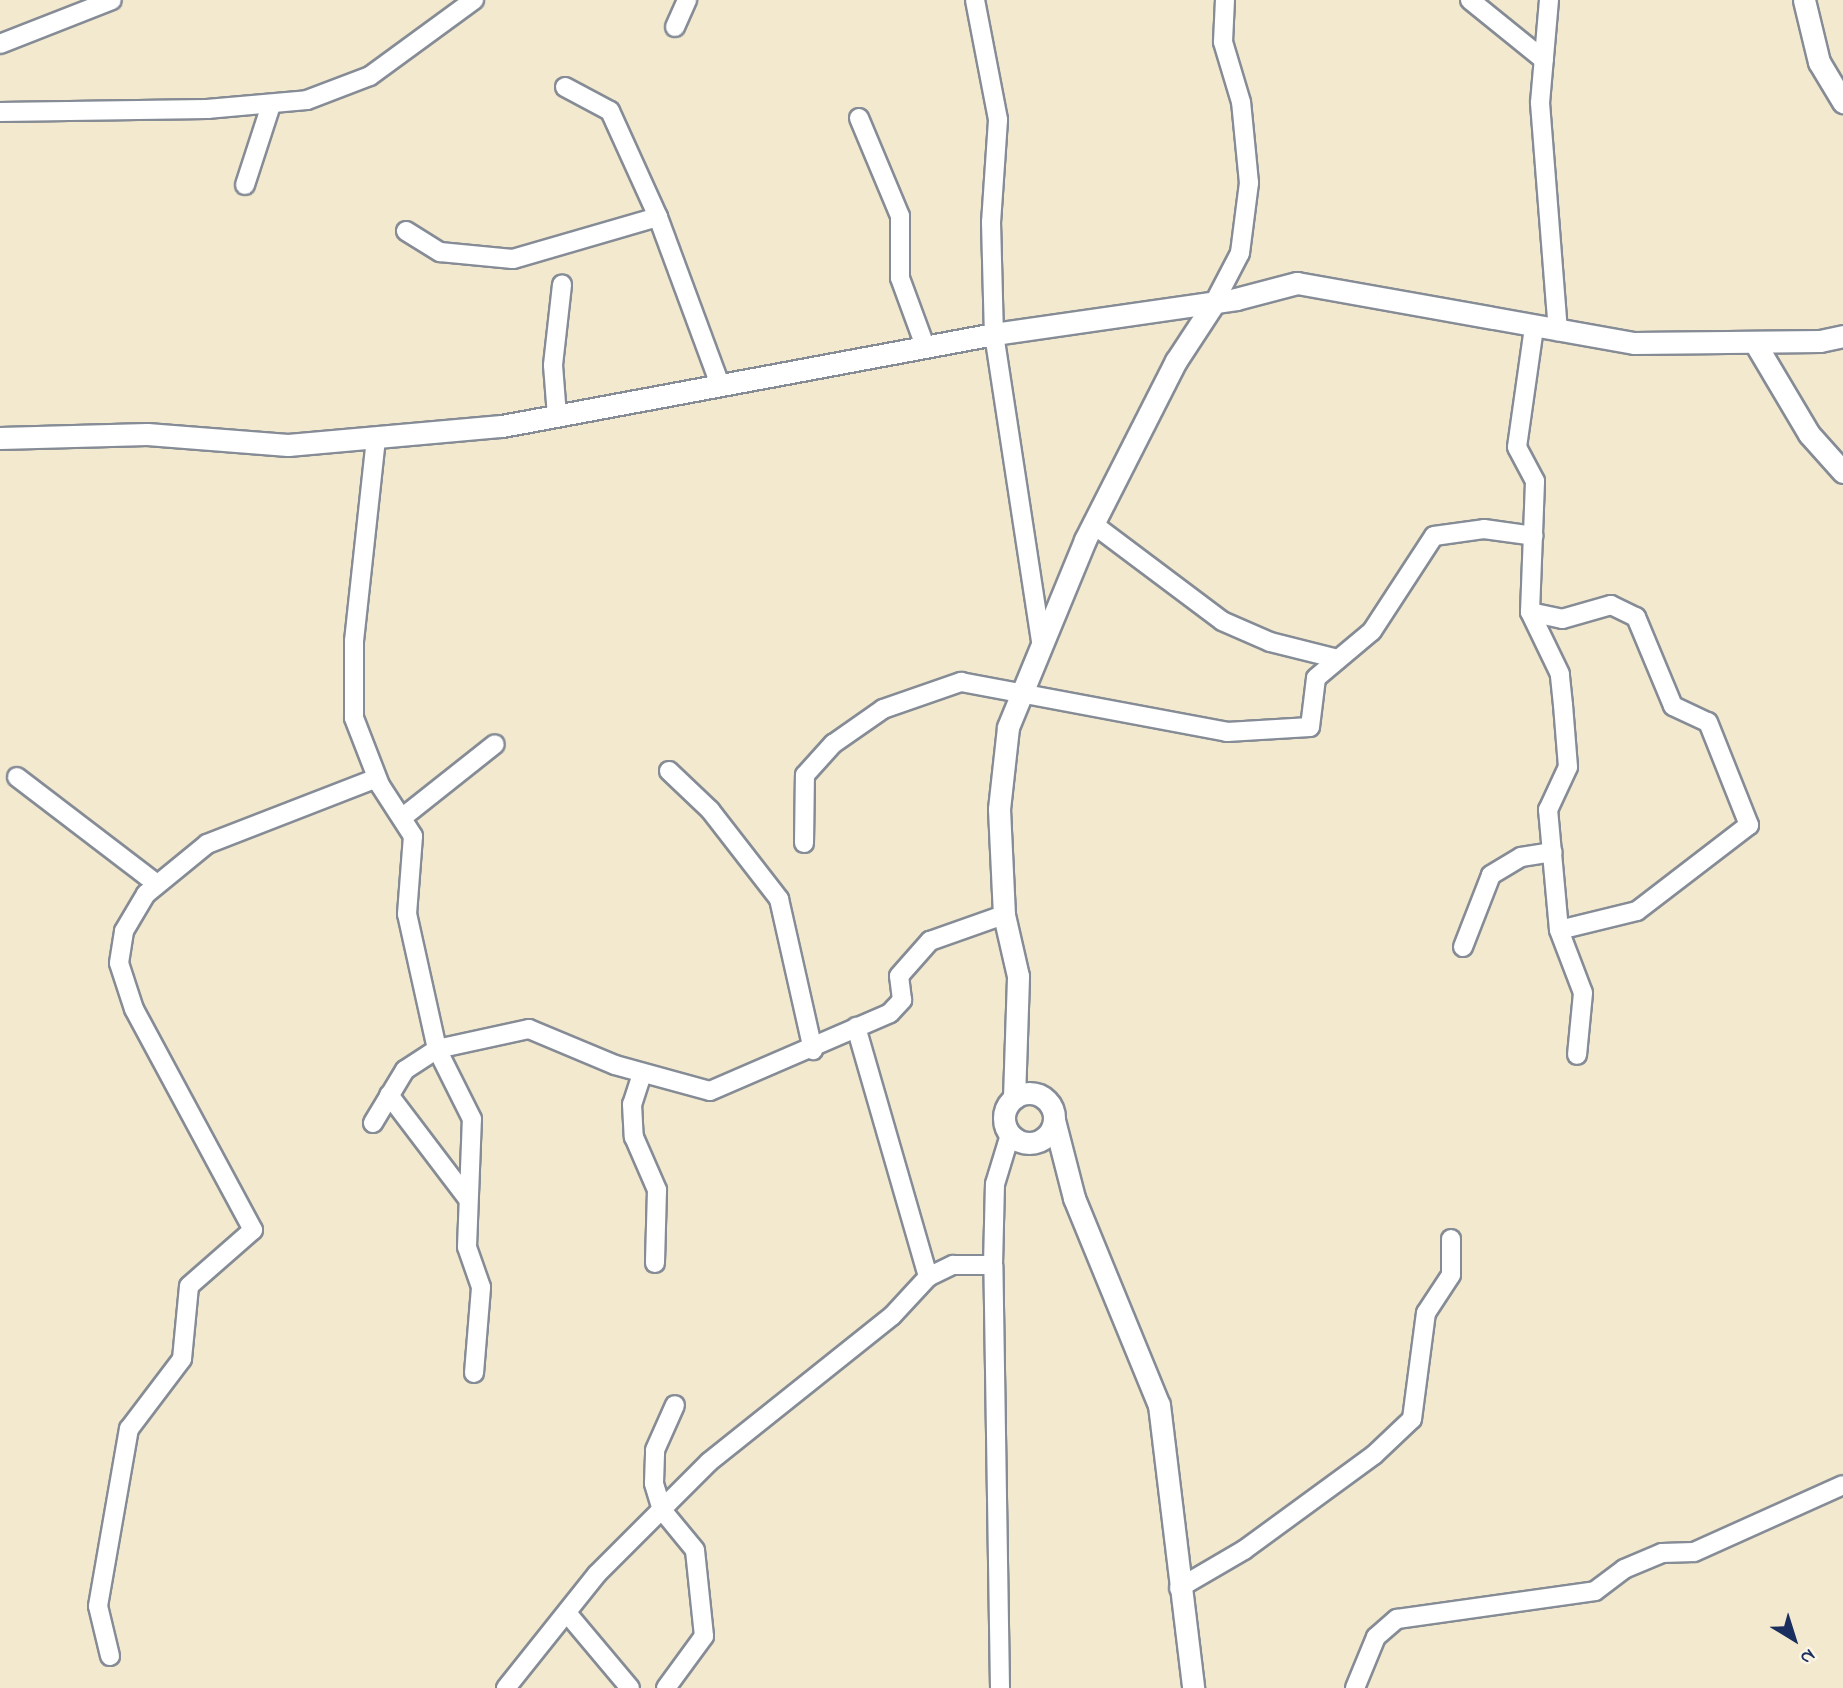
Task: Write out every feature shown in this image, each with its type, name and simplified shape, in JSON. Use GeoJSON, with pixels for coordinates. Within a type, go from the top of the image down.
{"type":"FeatureCollection","features":[{"type":"Feature","properties":{"kind":"street"},"geometry":{"type":"LineString","coordinates":[[0,44],[91,4],[113,0]]}},
{"type":"Feature","properties":{"kind":"street"},"geometry":{"type":"LineString","coordinates":[[0,112],[271,105],[329,94],[370,76],[474,0]]}},
{"type":"Feature","properties":{"kind":"street"},"geometry":{"type":"LineString","coordinates":[[675,27],[687,0]]}},
{"type":"Feature","properties":{"kind":"street"},"geometry":{"type":"LineString","coordinates":[[975,0],[998,120],[991,222],[994,334],[1041,641]]}},
{"type":"Feature","properties":{"kind":"street"},"geometry":{"type":"LineString","coordinates":[[1000,1688],[993,1265],[995,1184],[1010,1135],[1004,1111],[1014,1098],[1018,975],[1004,915],[1000,775],[1019,691],[1093,524],[1176,361],[1214,303],[1240,253],[1249,183],[1241,102],[1223,42],[1225,0]]}},
{"type":"Feature","properties":{"kind":"street"},"geometry":{"type":"LineString","coordinates":[[1470,0],[1544,60]]}},
{"type":"Feature","properties":{"kind":"street"},"geometry":{"type":"LineString","coordinates":[[1549,0],[1540,103],[1558,331]]}},
{"type":"Feature","properties":{"kind":"street"},"geometry":{"type":"LineString","coordinates":[[1804,0],[1819,62],[1843,102]]}},
{"type":"Feature","properties":{"kind":"street"},"geometry":{"type":"LineString","coordinates":[[565,87],[607,106],[658,217],[720,385]]}},
{"type":"Feature","properties":{"kind":"street"},"geometry":{"type":"LineString","coordinates":[[246,185],[271,105]]}},
{"type":"Feature","properties":{"kind":"street"},"geometry":{"type":"LineString","coordinates":[[859,118],[900,216],[900,278],[925,346]]}},
{"type":"Feature","properties":{"kind":"street"},"geometry":{"type":"LineString","coordinates":[[406,230],[440,252],[513,259],[658,217]]}},
{"type":"Feature","properties":{"kind":"street"},"geometry":{"type":"LineString","coordinates":[[0,438],[147,434],[288,445],[557,416],[925,346],[1214,303],[1317,283],[1534,327],[1634,343],[1755,343],[1843,335]]}},
{"type":"Feature","properties":{"kind":"street"},"geometry":{"type":"LineString","coordinates":[[557,416],[553,365],[562,285]]}},
{"type":"Feature","properties":{"kind":"street"},"geometry":{"type":"LineString","coordinates":[[1534,327],[1517,447],[1535,481],[1530,612],[1560,674],[1569,767],[1548,810],[1559,930],[1583,993],[1577,1055]]}},
{"type":"Feature","properties":{"kind":"street"},"geometry":{"type":"LineString","coordinates":[[1755,343],[1809,434],[1843,472]]}},
{"type":"Feature","properties":{"kind":"street"},"geometry":{"type":"LineString","coordinates":[[376,437],[354,641],[354,718],[377,778],[403,817],[416,846],[410,930],[438,1049],[472,1119],[467,1247],[481,1287],[474,1373]]}},
{"type":"Feature","properties":{"kind":"street"},"geometry":{"type":"LineString","coordinates":[[1093,524],[1222,621],[1282,646],[1338,659]]}},
{"type":"Feature","properties":{"kind":"street"},"geometry":{"type":"LineString","coordinates":[[804,843],[805,775],[863,723],[883,709],[961,682],[1227,732],[1310,727],[1316,678],[1372,631],[1434,536],[1484,529],[1534,536]]}},
{"type":"Feature","properties":{"kind":"street"},"geometry":{"type":"LineString","coordinates":[[1530,612],[1562,619],[1611,605],[1636,617],[1673,706],[1708,722],[1749,825],[1746,833],[1637,911],[1559,930]]}},
{"type":"Feature","properties":{"kind":"street"},"geometry":{"type":"LineString","coordinates":[[403,817],[495,744]]}},
{"type":"Feature","properties":{"kind":"street"},"geometry":{"type":"LineString","coordinates":[[669,771],[710,810],[779,899],[813,1050]]}},
{"type":"Feature","properties":{"kind":"street"},"geometry":{"type":"LineString","coordinates":[[17,777],[157,884]]}},
{"type":"Feature","properties":{"kind":"street"},"geometry":{"type":"LineString","coordinates":[[110,1656],[98,1605],[129,1429],[182,1359],[189,1286],[253,1230],[134,1009],[119,963],[130,918],[157,884],[207,844],[377,778]]}},
{"type":"Feature","properties":{"kind":"street"},"geometry":{"type":"LineString","coordinates":[[1463,947],[1491,875],[1521,857],[1553,852]]}},
{"type":"Feature","properties":{"kind":"street"},"geometry":{"type":"LineString","coordinates":[[373,1123],[405,1070],[438,1049],[529,1029],[642,1074],[710,1091],[813,1050],[897,1007],[899,976],[930,941],[1004,915]]}},
{"type":"Feature","properties":{"kind":"street"},"geometry":{"type":"LineString","coordinates":[[856,1027],[928,1277]]}},
{"type":"Feature","properties":{"kind":"street"},"geometry":{"type":"LineString","coordinates":[[642,1074],[632,1104],[634,1137],[657,1190],[655,1263]]}},
{"type":"Feature","properties":{"kind":"street"},"geometry":{"type":"LineString","coordinates":[[1014,1098],[1037,1094],[1050,1104],[1073,1198],[1156,1395],[1193,1688]]}},
{"type":"Feature","properties":{"kind":"street"},"geometry":{"type":"LineString","coordinates":[[389,1095],[468,1199]]}},
{"type":"Feature","properties":{"kind":"street"},"geometry":{"type":"LineString","coordinates":[[1010,1135],[1024,1142],[1040,1140],[1054,1120]]}},
{"type":"Feature","properties":{"kind":"street"},"geometry":{"type":"LineString","coordinates":[[1179,1588],[1244,1550],[1374,1455],[1412,1419],[1426,1313],[1451,1275],[1451,1240]]}},
{"type":"Feature","properties":{"kind":"street"},"geometry":{"type":"LineString","coordinates":[[506,1688],[567,1613],[709,1462],[892,1316],[928,1277],[953,1265],[993,1265]]}},
{"type":"Feature","properties":{"kind":"street"},"geometry":{"type":"LineString","coordinates":[[666,1688],[704,1636],[695,1550],[662,1510],[653,1483],[655,1450],[675,1405]]}},
{"type":"Feature","properties":{"kind":"street"},"geometry":{"type":"LineString","coordinates":[[1355,1688],[1377,1637],[1397,1619],[1595,1591],[1624,1569],[1662,1553],[1695,1552],[1843,1485]]}},
{"type":"Feature","properties":{"kind":"street"},"geometry":{"type":"LineString","coordinates":[[567,1613],[630,1688]]}}]}
